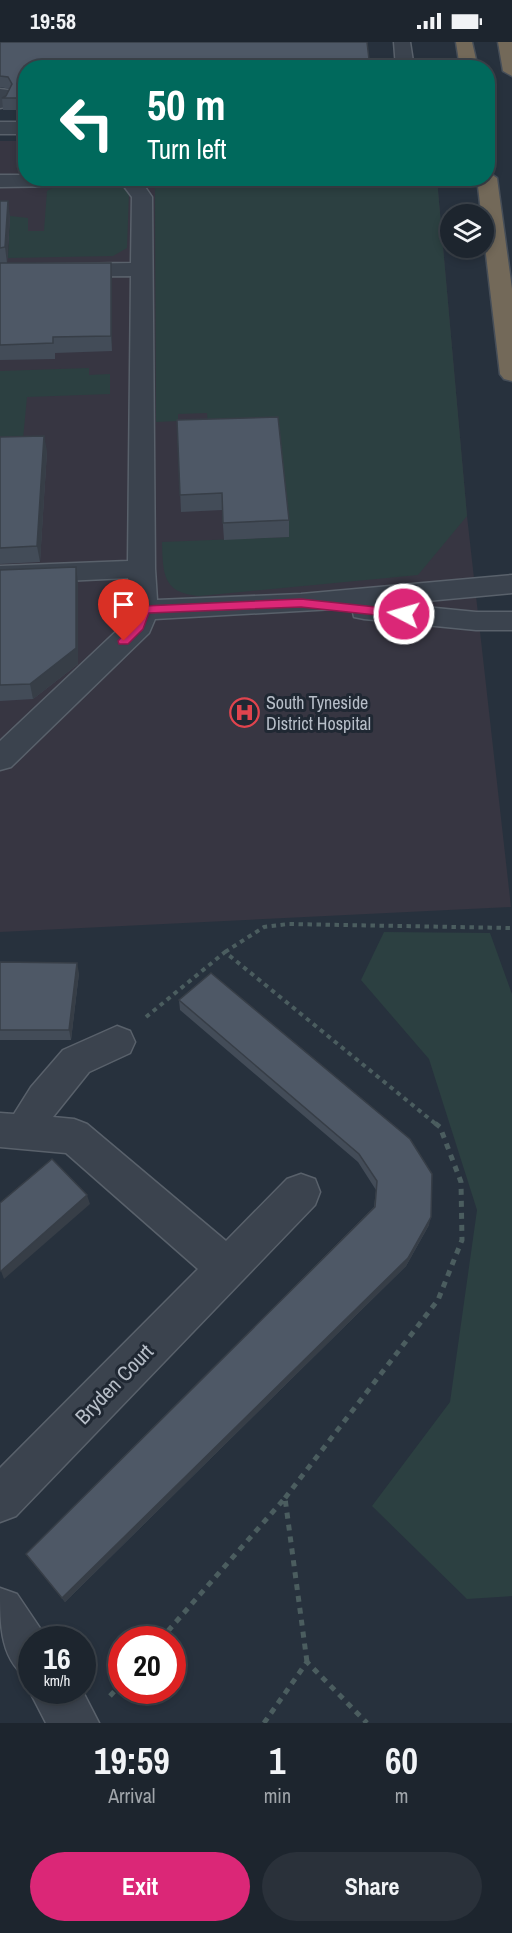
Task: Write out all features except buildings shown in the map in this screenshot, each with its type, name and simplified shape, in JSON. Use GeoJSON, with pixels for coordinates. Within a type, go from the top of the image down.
{"type":"FeatureCollection","features":[{"type":"Feature","properties":{"kind":"highway"},"geometry":{"type":"LineString","coordinates":[[464,42],[467,60]]}},
{"type":"Feature","properties":{"kind":"highway"},"geometry":{"type":"LineString","coordinates":[[506,42],[512,71]]}},
{"type":"Feature","properties":{"kind":"highway"},"geometry":{"type":"LineString","coordinates":[[488,186],[512,374]]}},
{"type":"Feature","properties":{"kind":"street"},"geometry":{"type":"LineString","coordinates":[[402,42],[404,60]]}},
{"type":"Feature","properties":{"kind":"street"},"geometry":{"type":"LineString","coordinates":[[0,128],[18,128]]}},
{"type":"Feature","properties":{"kind":"street"},"geometry":{"type":"LineString","coordinates":[[0,182],[18,182]]}},
{"type":"Feature","properties":{"kind":"street"},"geometry":{"type":"LineString","coordinates":[[0,759],[139,626],[144,610],[141,569],[142,197],[134,186]]}},
{"type":"Feature","properties":{"kind":"street"},"geometry":{"type":"LineString","coordinates":[[0,271],[142,269]]}},
{"type":"Feature","properties":{"kind":"street"},"geometry":{"type":"LineString","coordinates":[[0,575],[141,569]]}},
{"type":"Feature","properties":{"kind":"street"},"geometry":{"type":"LineString","coordinates":[[144,610],[301,603],[512,584]]}},
{"type":"Feature","properties":{"kind":"street"},"geometry":{"type":"LineString","coordinates":[[301,603],[445,618],[512,621]]}},
{"type":"Feature","properties":{"kind":"street"},"geometry":{"type":"LineString","coordinates":[[12,1131],[44,1099],[76,1061],[117,1042]]}},
{"type":"Feature","properties":{"kind":"street"},"geometry":{"type":"LineString","coordinates":[[12,1131],[74,1136],[228,1268]]}},
{"type":"Feature","properties":{"kind":"street","name":"Bryden Court"},"geometry":{"type":"LineString","coordinates":[[0,1500],[301,1192]]}},
{"type":"Feature","properties":{"kind":"street"},"geometry":{"type":"LineString","coordinates":[[0,1611],[18,1637]]}},
{"type":"Feature","properties":{"kind":"street"},"geometry":{"type":"LineString","coordinates":[[62,1704],[74,1723]]}},
{"type":"Feature","properties":{"kind":"path"},"geometry":{"type":"LineString","coordinates":[[225,951],[264,927],[288,924],[512,928]]}},
{"type":"Feature","properties":{"kind":"path"},"geometry":{"type":"LineString","coordinates":[[172,1626],[285,1498],[307,1662],[367,1723]]}},
{"type":"Feature","properties":{"kind":"path"},"geometry":{"type":"LineString","coordinates":[[264,1723],[307,1662]]}},
{"type":"Feature","properties":{"kind":"shaded area","name":"South Tyneside District Hospital"},"geometry":{"type":"Polygon","coordinates":[[[0,141],[18,141],[18,186],[438,186],[440,258],[444,258],[467,516],[511,907],[0,932],[0,141]]]}},
{"type":"Feature","properties":{"kind":"green space"},"geometry":{"type":"Polygon","coordinates":[[[56,186],[125,186],[129,191],[127,248],[113,256],[8,258],[10,216],[28,218],[28,231],[44,231],[47,191],[56,186]]]}},
{"type":"Feature","properties":{"kind":"green space"},"geometry":{"type":"Polygon","coordinates":[[[151,186],[438,186],[440,258],[444,258],[467,516],[418,575],[199,596],[178,591],[171,586],[164,572],[162,542],[289,537],[209,436],[207,413],[178,414],[178,421],[156,422],[155,188],[151,186]]]}},
{"type":"Feature","properties":{"kind":"green space"},"geometry":{"type":"Polygon","coordinates":[[[89,368],[89,375],[110,374],[110,394],[27,397],[23,439],[0,440],[0,371],[89,368]]]}},
{"type":"Feature","properties":{"kind":"green space"},"geometry":{"type":"Polygon","coordinates":[[[384,932],[490,933],[512,994],[512,1596],[467,1599],[372,1506],[450,1402],[477,1210],[429,1059],[361,980],[384,932]]]}},
{"type":"Feature","properties":{"kind":"place","name":"South Tyneside District Hospital"},"geometry":{"type":"Point","coordinates":[245,712]}},
{"type":"Feature","properties":{"kind":"route"},"geometry":{"type":"LineString","coordinates":[[124,641],[139,626],[144,610],[301,603],[404,614]]}}]}
